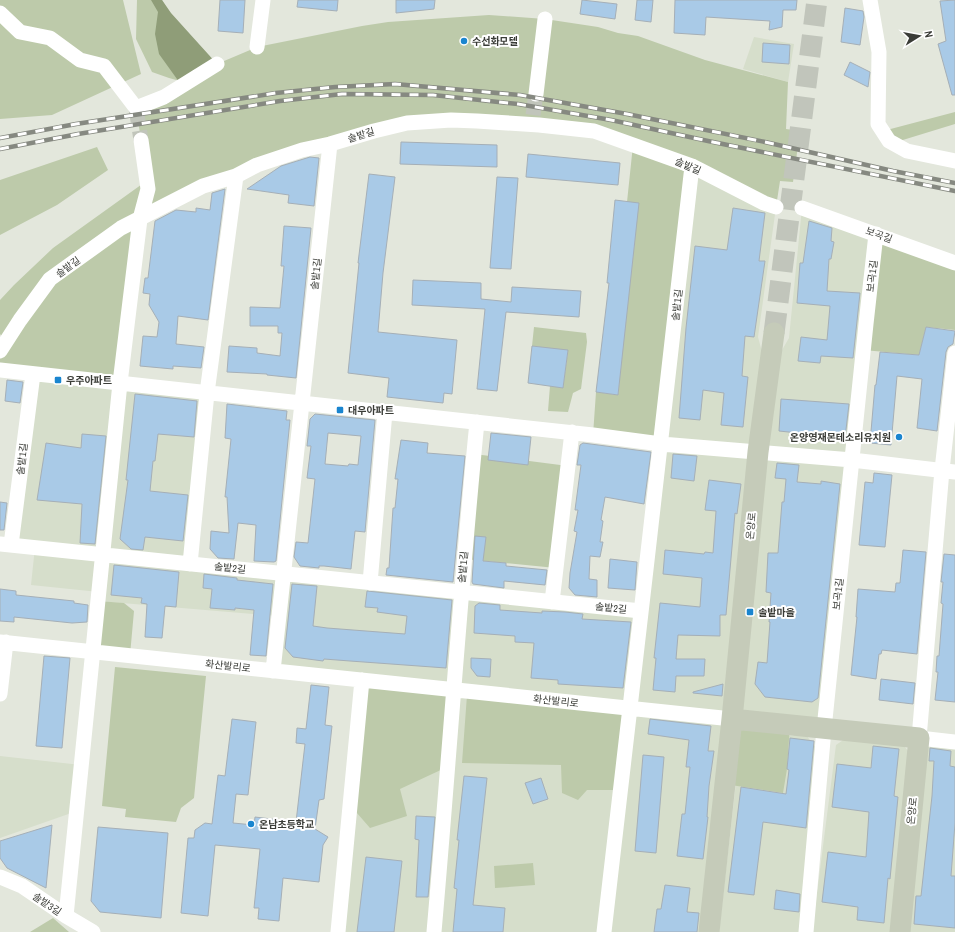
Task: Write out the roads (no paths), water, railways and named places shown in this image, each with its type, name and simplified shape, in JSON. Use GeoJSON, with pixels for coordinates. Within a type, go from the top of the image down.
{"type":"FeatureCollection","features":[{"type":"Feature","properties":{"kind":"main road","name":"온양로"},"geometry":{"type":"LineString","coordinates":[[709,932],[732,719],[758,452],[774,333]]}},
{"type":"Feature","properties":{"kind":"main road"},"geometry":{"type":"LineString","coordinates":[[732,719],[919,738]]}},
{"type":"Feature","properties":{"kind":"main road","name":"온양로"},"geometry":{"type":"LineString","coordinates":[[900,932],[919,738]]}},
{"type":"Feature","properties":{"kind":"street"},"geometry":{"type":"LineString","coordinates":[[257,47],[263,0]]}},
{"type":"Feature","properties":{"kind":"street"},"geometry":{"type":"LineString","coordinates":[[870,0],[879,52],[878,124],[889,141],[907,151],[955,161]]}},
{"type":"Feature","properties":{"kind":"street"},"geometry":{"type":"LineString","coordinates":[[0,13],[20,32],[50,38],[80,60],[104,66],[136,108],[164,97],[217,64]]}},
{"type":"Feature","properties":{"kind":"street"},"geometry":{"type":"LineString","coordinates":[[536,94],[545,19]]}},
{"type":"Feature","properties":{"kind":"street","name":"솔밭길"},"geometry":{"type":"LineString","coordinates":[[2,342],[50,279],[121,228],[203,186],[236,176],[257,165],[302,150],[407,123],[451,120],[533,120],[594,131],[692,166],[764,203],[776,207]]}},
{"type":"Feature","properties":{"kind":"street"},"geometry":{"type":"LineString","coordinates":[[66,916],[120,383],[140,219],[148,189],[141,140]]}},
{"type":"Feature","properties":{"kind":"street","name":"솔밭1길"},"geometry":{"type":"LineString","coordinates":[[273,671],[330,144]]}},
{"type":"Feature","properties":{"kind":"street","name":"솔밭1길"},"geometry":{"type":"LineString","coordinates":[[661,444],[692,166]]}},
{"type":"Feature","properties":{"kind":"street"},"geometry":{"type":"LineString","coordinates":[[190,564],[207,393],[236,176]]}},
{"type":"Feature","properties":{"kind":"street","name":"보곡길"},"geometry":{"type":"LineString","coordinates":[[802,208],[955,263]]}},
{"type":"Feature","properties":{"kind":"street","name":"보곡1길"},"geometry":{"type":"LineString","coordinates":[[824,729],[876,234]]}},
{"type":"Feature","properties":{"kind":"street"},"geometry":{"type":"LineString","coordinates":[[955,353],[949,471],[919,738],[955,742]]}},
{"type":"Feature","properties":{"kind":"street"},"geometry":{"type":"LineString","coordinates":[[0,370],[572,432],[661,444],[852,460],[949,471]]}},
{"type":"Feature","properties":{"kind":"street","name":"솔밭1길"},"geometry":{"type":"LineString","coordinates":[[6,544],[33,374]]}},
{"type":"Feature","properties":{"kind":"street"},"geometry":{"type":"LineString","coordinates":[[370,583],[385,412]]}},
{"type":"Feature","properties":{"kind":"street","name":"솔밭1길"},"geometry":{"type":"LineString","coordinates":[[460,592],[477,422]]}},
{"type":"Feature","properties":{"kind":"street"},"geometry":{"type":"LineString","coordinates":[[552,602],[572,432]]}},
{"type":"Feature","properties":{"kind":"street","name":"솔밭2길"},"geometry":{"type":"LineString","coordinates":[[6,544],[641,612],[661,444]]}},
{"type":"Feature","properties":{"kind":"street"},"geometry":{"type":"LineString","coordinates":[[434,932],[460,592]]}},
{"type":"Feature","properties":{"kind":"street"},"geometry":{"type":"LineString","coordinates":[[604,932],[641,612]]}},
{"type":"Feature","properties":{"kind":"street","name":"화산발리로"},"geometry":{"type":"LineString","coordinates":[[0,694],[3,642],[732,719]]}},
{"type":"Feature","properties":{"kind":"street"},"geometry":{"type":"LineString","coordinates":[[338,932],[362,680]]}},
{"type":"Feature","properties":{"kind":"street"},"geometry":{"type":"LineString","coordinates":[[806,932],[824,729]]}},
{"type":"Feature","properties":{"kind":"street","name":"솔밭3길"},"geometry":{"type":"LineString","coordinates":[[0,877],[22,886],[88,931]]}},
{"type":"Feature","properties":{"kind":"tunnel"},"geometry":{"type":"LineString","coordinates":[[774,333],[817,0]]}},
{"type":"Feature","properties":{"kind":"tunnel"},"geometry":{"type":"LineString","coordinates":[[533,115],[536,94]]}},
{"type":"Feature","properties":{"kind":"tunnel"},"geometry":{"type":"LineString","coordinates":[[136,108],[141,140]]}},
{"type":"Feature","properties":{"kind":"railway"},"geometry":{"type":"LineString","coordinates":[[0,138],[76,124],[276,93],[335,87],[395,84],[520,95],[627,114],[955,183]]}},
{"type":"Feature","properties":{"kind":"railway"},"geometry":{"type":"LineString","coordinates":[[0,149],[78,134],[280,101],[342,94],[433,95],[518,104],[611,120],[955,191]]}},
{"type":"Feature","properties":{"kind":"place","name":"수선화모텔"},"geometry":{"type":"Point","coordinates":[464,41]}},
{"type":"Feature","properties":{"kind":"place","name":"우주아파트"},"geometry":{"type":"Point","coordinates":[58,380]}},
{"type":"Feature","properties":{"kind":"place","name":"대우아파트"},"geometry":{"type":"Point","coordinates":[340,410]}},
{"type":"Feature","properties":{"kind":"place","name":"온양영재몬테소리유치원"},"geometry":{"type":"Point","coordinates":[899,437]}},
{"type":"Feature","properties":{"kind":"place","name":"솔밭마을"},"geometry":{"type":"Point","coordinates":[750,612]}},
{"type":"Feature","properties":{"kind":"place","name":"온남초등학교"},"geometry":{"type":"Point","coordinates":[251,824]}}]}
